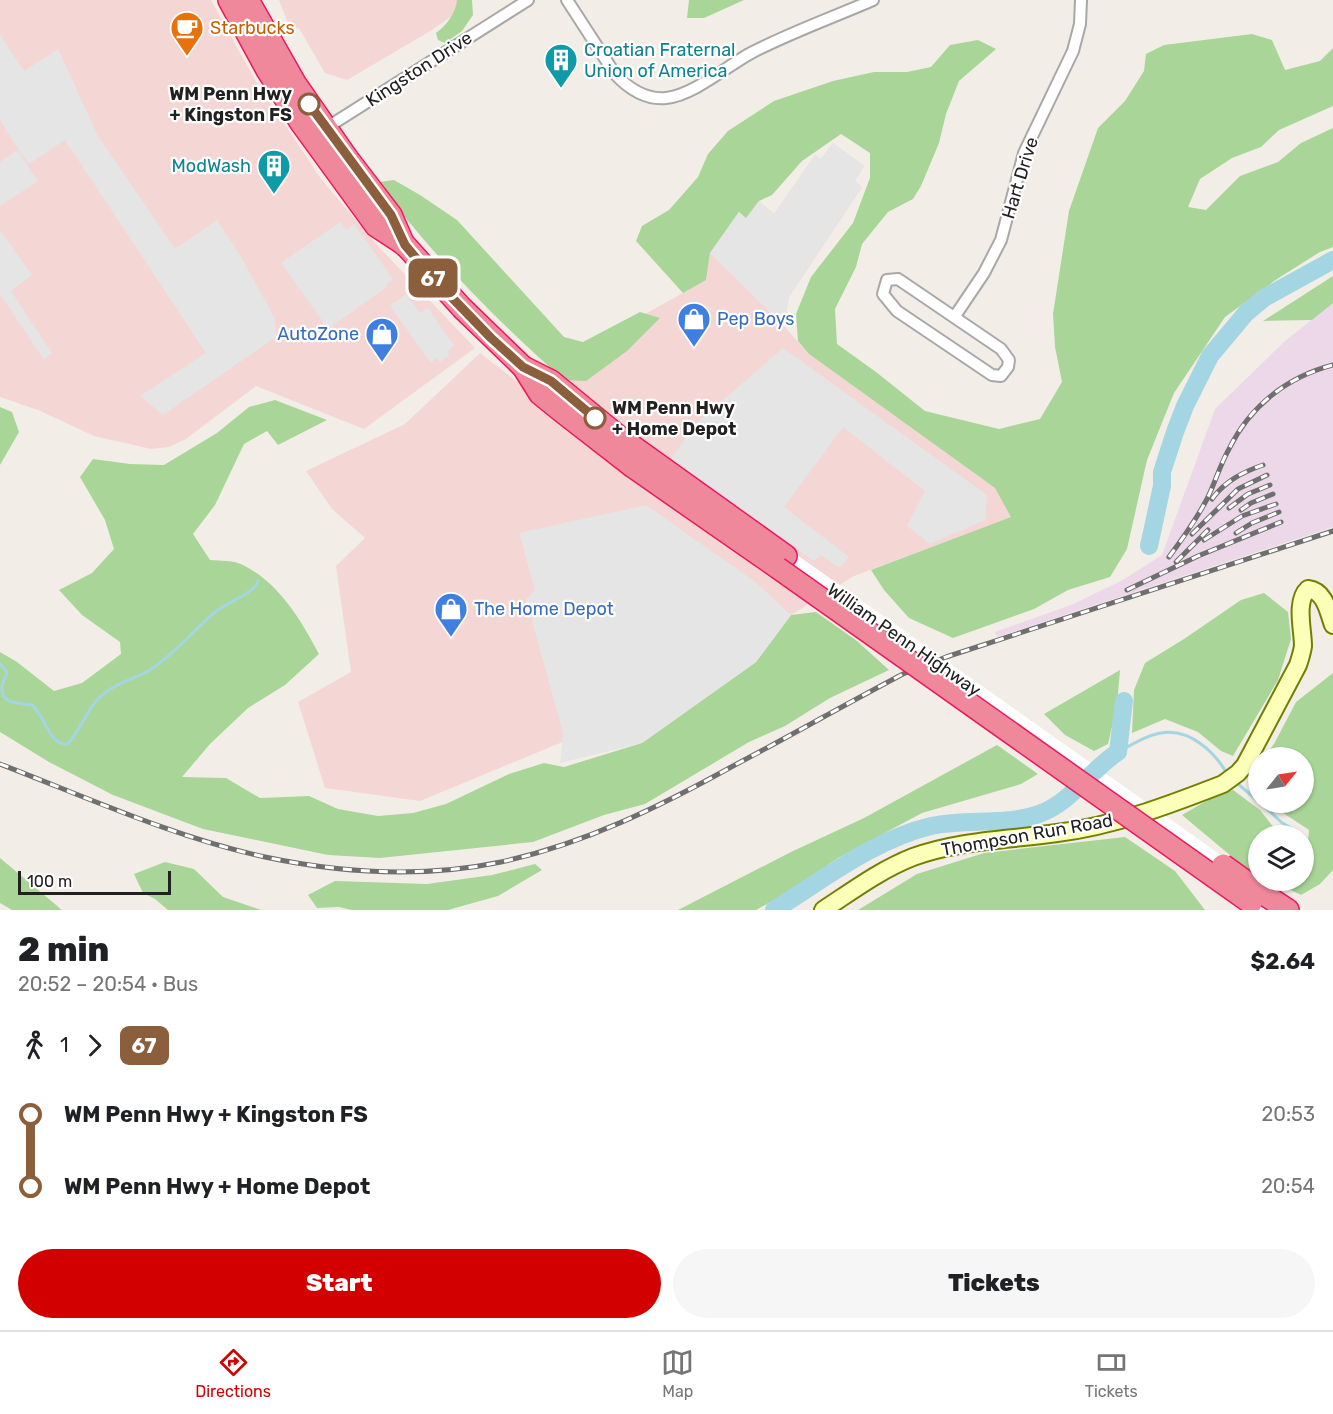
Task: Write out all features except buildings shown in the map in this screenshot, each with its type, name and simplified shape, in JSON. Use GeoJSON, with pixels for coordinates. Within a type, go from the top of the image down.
{"type":"FeatureCollection","features":[{"type":"Feature","properties":{"kind":"highway","name":"William Penn Highway"},"geometry":{"type":"LineString","coordinates":[[229,0],[262,61],[318,133],[391,215],[405,245],[462,308],[523,367],[551,381],[782,562],[1257,901],[1288,910]]}},
{"type":"Feature","properties":{"kind":"highway","name":"William Penn Highway"},"geometry":{"type":"LineString","coordinates":[[248,0],[318,133]]}},
{"type":"Feature","properties":{"kind":"street","name":"Kingston Drive"},"geometry":{"type":"LineString","coordinates":[[318,133],[528,0]]}},
{"type":"Feature","properties":{"kind":"street"},"geometry":{"type":"LineString","coordinates":[[567,0],[621,81],[638,93],[658,98],[668,98],[689,90],[753,52],[873,0]]}},
{"type":"Feature","properties":{"kind":"street","name":"Hart Drive"},"geometry":{"type":"LineString","coordinates":[[955,316],[984,273],[1001,240],[1024,153],[1073,51],[1080,24],[1081,0]]}},
{"type":"Feature","properties":{"kind":"street"},"geometry":{"type":"LineString","coordinates":[[898,279],[955,316],[1001,349],[1009,360],[1008,367],[1001,376],[992,375],[897,311],[883,294],[887,280],[898,279]]}},
{"type":"Feature","properties":{"kind":"street","name":"Thompson Run Road"},"geometry":{"type":"LineString","coordinates":[[823,910],[886,869],[916,856],[958,845],[1057,833],[1107,824],[1232,779],[1245,765],[1298,665],[1303,648],[1301,603],[1308,589],[1315,589],[1320,593],[1333,625]]}},
{"type":"Feature","properties":{"kind":"shaded area"},"geometry":{"type":"Polygon","coordinates":[[[0,0],[211,0],[254,78],[321,179],[377,245],[475,348],[364,429],[256,386],[186,439],[169,447],[151,449],[94,436],[38,410],[0,397],[0,0]]]}},
{"type":"Feature","properties":{"kind":"shaded area"},"geometry":{"type":"Polygon","coordinates":[[[279,0],[464,0],[463,8],[432,30],[347,80],[325,73],[299,28],[289,26],[279,0]]]}},
{"type":"Feature","properties":{"kind":"shaded area"},"geometry":{"type":"Polygon","coordinates":[[[0,35],[24,71],[58,49],[98,136],[175,249],[217,220],[241,257],[275,319],[276,337],[163,415],[140,396],[206,353],[65,140],[29,164],[18,149],[0,120],[0,35]]]}},
{"type":"Feature","properties":{"kind":"shaded area"},"geometry":{"type":"Polygon","coordinates":[[[833,143],[864,166],[855,181],[862,187],[789,297],[784,326],[809,354],[995,488],[1012,517],[854,576],[791,615],[756,662],[420,801],[325,788],[298,702],[351,672],[336,566],[365,538],[332,509],[306,471],[405,424],[480,353],[520,384],[706,280],[710,253],[739,212],[759,201],[774,214],[815,155],[821,159],[833,143]]]}},
{"type":"Feature","properties":{"kind":"shaded area"},"geometry":{"type":"Polygon","coordinates":[[[833,143],[864,166],[855,181],[862,187],[789,297],[784,326],[710,253],[739,212],[746,218],[759,201],[774,214],[815,155],[821,159],[833,143]]]}},
{"type":"Feature","properties":{"kind":"shaded area"},"geometry":{"type":"Polygon","coordinates":[[[17,150],[38,181],[0,206],[0,162],[17,150]]]}},
{"type":"Feature","properties":{"kind":"shaded area"},"geometry":{"type":"Polygon","coordinates":[[[340,222],[346,230],[354,224],[393,279],[386,285],[387,287],[328,329],[281,263],[340,222]]]}},
{"type":"Feature","properties":{"kind":"shaded area"},"geometry":{"type":"Polygon","coordinates":[[[0,230],[32,275],[11,291],[52,353],[44,360],[0,294],[0,230]]]}},
{"type":"Feature","properties":{"kind":"shaded area"},"geometry":{"type":"Polygon","coordinates":[[[406,294],[420,313],[428,308],[454,346],[447,351],[450,355],[440,362],[437,358],[431,363],[390,306],[406,294]]]}},
{"type":"Feature","properties":{"kind":"shaded area"},"geometry":{"type":"Polygon","coordinates":[[[1333,303],[1333,527],[997,637],[995,632],[1071,605],[1121,581],[1162,555],[1215,409],[1285,341],[1333,303]]]}},
{"type":"Feature","properties":{"kind":"shaded area"},"geometry":{"type":"Polygon","coordinates":[[[783,348],[987,495],[985,520],[930,544],[907,526],[925,491],[843,427],[784,507],[849,557],[839,568],[821,555],[814,561],[671,459],[694,425],[783,348]]]}},
{"type":"Feature","properties":{"kind":"shaded area"},"geometry":{"type":"Polygon","coordinates":[[[646,505],[754,581],[791,615],[756,662],[642,743],[560,763],[563,733],[526,599],[535,590],[519,533],[646,505]]]}},
{"type":"Feature","properties":{"kind":"green space"},"geometry":{"type":"Polygon","coordinates":[[[457,0],[472,0],[473,15],[462,31],[445,43],[438,40],[436,33],[450,19],[457,0]]]}},
{"type":"Feature","properties":{"kind":"green space"},"geometry":{"type":"Polygon","coordinates":[[[689,0],[744,0],[704,18],[687,18],[689,0]]]}},
{"type":"Feature","properties":{"kind":"green space"},"geometry":{"type":"Polygon","coordinates":[[[1252,34],[1272,40],[1285,70],[1320,61],[1333,48],[1333,106],[1279,130],[1261,147],[1232,158],[1200,179],[1188,207],[1206,210],[1240,176],[1278,162],[1301,143],[1333,128],[1333,247],[1320,252],[1277,279],[1225,317],[1174,393],[1147,460],[1127,549],[1110,577],[1068,590],[1034,609],[953,638],[909,618],[884,590],[871,570],[1011,517],[995,488],[809,354],[798,341],[796,314],[811,277],[853,223],[870,178],[870,153],[841,134],[802,161],[772,195],[759,201],[746,219],[739,212],[710,253],[706,280],[683,293],[636,241],[642,226],[669,210],[698,177],[708,154],[728,131],[774,101],[833,81],[874,72],[907,72],[931,67],[950,45],[978,40],[996,49],[959,81],[946,114],[939,143],[913,199],[888,212],[862,244],[856,267],[835,309],[837,344],[925,411],[999,429],[1040,419],[1062,382],[1055,347],[1053,314],[1069,211],[1098,128],[1125,101],[1144,71],[1146,54],[1164,45],[1252,34]]]}},
{"type":"Feature","properties":{"kind":"green space"},"geometry":{"type":"Polygon","coordinates":[[[394,180],[457,220],[564,337],[583,342],[640,312],[660,318],[627,351],[586,381],[564,380],[491,312],[402,214],[380,182],[394,180]]]}},
{"type":"Feature","properties":{"kind":"green space"},"geometry":{"type":"Polygon","coordinates":[[[1333,276],[1333,303],[1312,320],[1263,321],[1333,276]]]}},
{"type":"Feature","properties":{"kind":"green space"},"geometry":{"type":"Polygon","coordinates":[[[275,400],[327,420],[278,445],[267,431],[244,444],[215,505],[193,534],[210,560],[239,563],[268,582],[297,616],[319,654],[285,685],[248,708],[210,744],[182,777],[226,778],[260,798],[309,796],[338,809],[378,816],[413,813],[446,804],[509,774],[544,763],[564,767],[642,743],[756,662],[791,615],[816,612],[857,641],[889,670],[830,698],[785,726],[749,742],[645,804],[604,815],[533,842],[380,858],[328,855],[203,829],[113,795],[49,762],[0,732],[0,652],[17,662],[54,691],[82,683],[121,654],[120,642],[82,615],[59,590],[92,573],[114,549],[105,520],[80,477],[93,459],[130,464],[164,465],[217,433],[249,407],[275,400]]]}},
{"type":"Feature","properties":{"kind":"green space"},"geometry":{"type":"Polygon","coordinates":[[[0,407],[12,412],[19,432],[0,465],[0,407]]]}},
{"type":"Feature","properties":{"kind":"green space"},"geometry":{"type":"Polygon","coordinates":[[[1264,593],[1288,612],[1291,639],[1278,680],[1233,756],[1221,751],[1198,732],[1165,719],[1132,733],[1134,690],[1145,663],[1241,600],[1264,593]]]}},
{"type":"Feature","properties":{"kind":"green space"},"geometry":{"type":"Polygon","coordinates":[[[1120,670],[1117,705],[1108,744],[1094,751],[1065,735],[1044,714],[1120,670]]]}},
{"type":"Feature","properties":{"kind":"green space"},"geometry":{"type":"Polygon","coordinates":[[[1333,673],[1333,870],[1314,887],[1314,825],[1301,825],[1283,813],[1314,813],[1314,747],[1272,747],[1296,702],[1333,673]]]}},
{"type":"Feature","properties":{"kind":"green space"},"geometry":{"type":"Polygon","coordinates":[[[997,745],[1038,774],[1021,784],[922,813],[838,858],[785,894],[756,910],[678,910],[791,852],[864,818],[997,745]]]}},
{"type":"Feature","properties":{"kind":"green space"},"geometry":{"type":"Polygon","coordinates":[[[1233,790],[1248,801],[1248,813],[1262,813],[1272,825],[1248,825],[1248,869],[1182,815],[1213,797],[1233,790]]]}},
{"type":"Feature","properties":{"kind":"green space"},"geometry":{"type":"Polygon","coordinates":[[[1125,837],[1175,871],[1205,910],[858,910],[917,874],[984,853],[1125,837]]]}},
{"type":"Feature","properties":{"kind":"green space"},"geometry":{"type":"Polygon","coordinates":[[[0,858],[62,910],[12,910],[0,903],[0,858]]]}},
{"type":"Feature","properties":{"kind":"green space"},"geometry":{"type":"Polygon","coordinates":[[[165,862],[194,869],[223,897],[261,910],[168,910],[143,893],[134,874],[165,862]]]}},
{"type":"Feature","properties":{"kind":"green space"},"geometry":{"type":"Polygon","coordinates":[[[535,864],[542,870],[498,896],[448,910],[317,908],[308,895],[335,881],[427,884],[492,875],[535,864]]]}},
{"type":"Feature","properties":{"kind":"green space"},"geometry":{"type":"Polygon","coordinates":[[[1293,891],[1308,891],[1301,895],[1293,891]]]}},
{"type":"Feature","properties":{"kind":"pier"},"geometry":{"type":"Polygon","coordinates":[[[790,550],[1248,874],[1248,891],[1259,891],[1246,910],[772,576],[790,550]]]}},
{"type":"Feature","properties":{"kind":"waterway"},"geometry":{"type":"LineString","coordinates":[[1149,546],[1162,486],[1162,472],[1185,406],[1210,356],[1246,313],[1264,298],[1333,260]]}},
{"type":"Feature","properties":{"kind":"waterway"},"geometry":{"type":"LineString","coordinates":[[0,664],[7,672],[2,686],[4,697],[12,702],[32,705],[56,740],[67,744],[101,696],[113,687],[153,668],[215,612],[252,590],[258,581]]}},
{"type":"Feature","properties":{"kind":"waterway"},"geometry":{"type":"LineString","coordinates":[[774,910],[849,862],[910,832],[958,822],[1026,818],[1051,809],[1118,752],[1124,701]]}},
{"type":"Feature","properties":{"kind":"waterway"},"geometry":{"type":"LineString","coordinates":[[1118,752],[1149,736],[1159,733],[1179,733],[1205,747],[1215,756],[1226,772]]}},
{"type":"Feature","properties":{"kind":"waterway"},"geometry":{"type":"LineString","coordinates":[[1238,784],[1248,792]]}},
{"type":"Feature","properties":{"kind":"waterway"},"geometry":{"type":"LineString","coordinates":[[1272,813],[1286,825]]}},
{"type":"Feature","properties":{"kind":"railway"},"geometry":{"type":"LineString","coordinates":[[1169,557],[1203,507],[1226,455],[1248,419],[1272,395],[1285,386],[1300,377],[1333,365]]}},
{"type":"Feature","properties":{"kind":"railway"},"geometry":{"type":"LineString","coordinates":[[1212,499],[1235,478],[1263,465]]}},
{"type":"Feature","properties":{"kind":"railway"},"geometry":{"type":"LineString","coordinates":[[1192,534],[1238,489],[1267,475]]}},
{"type":"Feature","properties":{"kind":"railway"},"geometry":{"type":"LineString","coordinates":[[1229,508],[1248,494],[1270,485]]}},
{"type":"Feature","properties":{"kind":"railway"},"geometry":{"type":"LineString","coordinates":[[1241,510],[1273,494]]}},
{"type":"Feature","properties":{"kind":"railway"},"geometry":{"type":"LineString","coordinates":[[1204,540],[1242,516],[1276,504]]}},
{"type":"Feature","properties":{"kind":"railway"},"geometry":{"type":"LineString","coordinates":[[1236,533],[1252,523],[1279,512]]}},
{"type":"Feature","properties":{"kind":"railway"},"geometry":{"type":"LineString","coordinates":[[1127,590],[1198,556],[1281,522]]}},
{"type":"Feature","properties":{"kind":"railway"},"geometry":{"type":"LineString","coordinates":[[1176,562],[1208,530]]}},
{"type":"Feature","properties":{"kind":"railway"},"geometry":{"type":"LineString","coordinates":[[0,764],[165,828],[265,857],[323,867],[383,872],[442,870],[501,862],[591,835],[649,810],[903,674],[946,657],[1333,531]]}},
{"type":"Feature","properties":{"kind":"bus line","name":"67"},"geometry":{"type":"LineString","coordinates":[[309,104],[391,215],[405,245],[432,277],[491,338],[523,367],[551,381],[595,418]]}},
{"type":"Feature","properties":{"kind":"place","name":"Starbucks"},"geometry":{"type":"Point","coordinates":[187,57]}},
{"type":"Feature","properties":{"kind":"place","name":"Croatian Fraternal Union of America"},"geometry":{"type":"Point","coordinates":[561,89]}},
{"type":"Feature","properties":{"kind":"place","name":"WM Penn Hwy + Kingston FS"},"geometry":{"type":"Point","coordinates":[309,104]}},
{"type":"Feature","properties":{"kind":"place","name":"ModWash"},"geometry":{"type":"Point","coordinates":[274,195]}},
{"type":"Feature","properties":{"kind":"place","name":"Pep Boys"},"geometry":{"type":"Point","coordinates":[694,348]}},
{"type":"Feature","properties":{"kind":"place","name":"AutoZone"},"geometry":{"type":"Point","coordinates":[382,363]}},
{"type":"Feature","properties":{"kind":"place","name":"WM Penn Hwy + Home Depot"},"geometry":{"type":"Point","coordinates":[595,418]}},
{"type":"Feature","properties":{"kind":"place","name":"The Home Depot"},"geometry":{"type":"Point","coordinates":[451,638]}}]}
